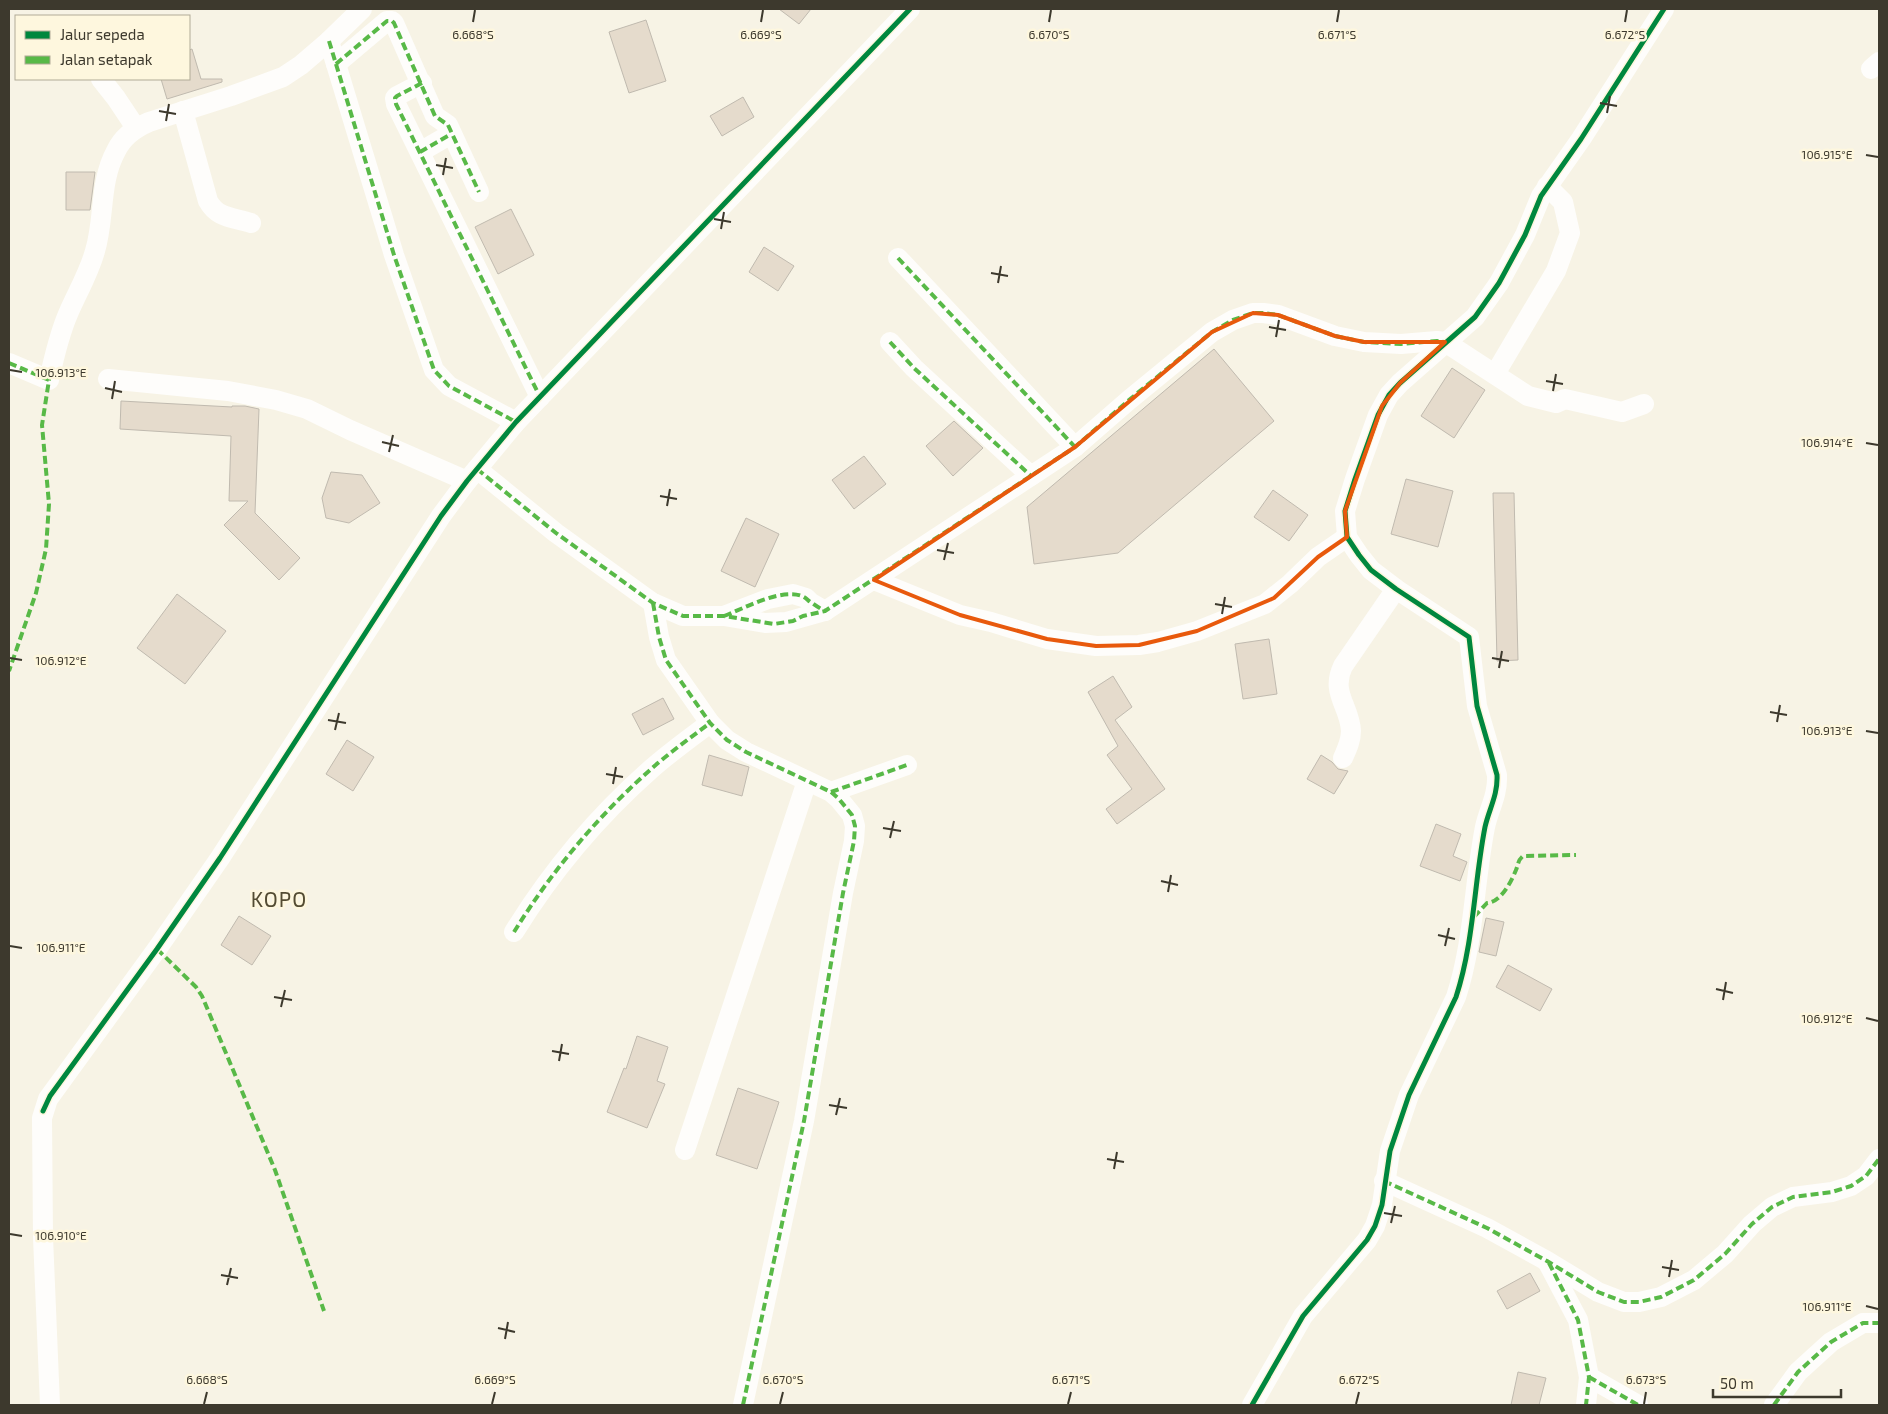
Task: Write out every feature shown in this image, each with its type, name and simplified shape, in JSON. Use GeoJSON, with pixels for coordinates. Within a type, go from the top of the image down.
{"type":"FeatureCollection","features":[{"type":"Feature","properties":{"kind":"street"},"geometry":{"type":"LineString","coordinates":[[9,364],[49,380],[59,338],[95,253],[101,227],[104,184],[122,140],[136,128],[283,77],[329,42],[362,9]]}},
{"type":"Feature","properties":{"kind":"street"},"geometry":{"type":"LineString","coordinates":[[50,1405],[43,1237],[43,1111],[50,1096],[157,949],[220,858],[442,516],[472,475],[516,422],[910,9]]}},
{"type":"Feature","properties":{"kind":"street"},"geometry":{"type":"LineString","coordinates":[[1252,1405],[1303,1316],[1367,1240],[1375,1226],[1382,1205],[1390,1150],[1409,1095],[1456,997],[1460,984],[1473,918],[1486,826],[1495,798],[1497,783],[1497,776],[1477,706],[1469,637],[1396,589],[1368,566],[1347,537],[1346,511],[1378,415],[1389,396],[1400,383],[1475,317],[1500,283],[1525,235],[1541,196],[1581,139],[1664,9]]}},
{"type":"Feature","properties":{"kind":"street"},"geometry":{"type":"LineString","coordinates":[[336,64],[387,21],[392,20],[422,83],[436,118],[446,123],[479,192]]}},
{"type":"Feature","properties":{"kind":"street"},"geometry":{"type":"LineString","coordinates":[[329,42],[394,255],[434,370],[449,386],[516,422]]}},
{"type":"Feature","properties":{"kind":"street"},"geometry":{"type":"LineString","coordinates":[[101,80],[116,98],[136,128]]}},
{"type":"Feature","properties":{"kind":"street"},"geometry":{"type":"LineString","coordinates":[[422,83],[395,98],[396,104],[540,397]]}},
{"type":"Feature","properties":{"kind":"street"},"geometry":{"type":"LineString","coordinates":[[183,111],[208,201],[212,208],[217,214],[251,223]]}},
{"type":"Feature","properties":{"kind":"street"},"geometry":{"type":"LineString","coordinates":[[420,152],[451,134]]}},
{"type":"Feature","properties":{"kind":"street"},"geometry":{"type":"LineString","coordinates":[[1495,374],[1556,271],[1570,233],[1563,202],[1547,186]]}},
{"type":"Feature","properties":{"kind":"street"},"geometry":{"type":"LineString","coordinates":[[898,258],[1076,446]]}},
{"type":"Feature","properties":{"kind":"street"},"geometry":{"type":"LineString","coordinates":[[108,379],[228,391],[284,402],[307,409],[350,430],[472,475],[653,603],[684,616],[724,616],[774,624],[793,621],[803,616],[825,611],[874,580],[1076,446],[1212,332],[1233,320],[1254,313],[1278,315],[1335,336],[1364,342],[1401,344],[1445,342],[1528,396],[1556,403],[1565,399],[1622,412],[1644,404]]}},
{"type":"Feature","properties":{"kind":"street"},"geometry":{"type":"LineString","coordinates":[[890,342],[914,368],[1031,476]]}},
{"type":"Feature","properties":{"kind":"street"},"geometry":{"type":"LineString","coordinates":[[874,580],[960,615],[1047,639],[1096,646],[1139,645],[1158,642],[1196,631],[1265,604],[1290,584],[1318,556],[1347,537]]}},
{"type":"Feature","properties":{"kind":"street"},"geometry":{"type":"LineString","coordinates":[[1343,758],[1349,745],[1351,730],[1339,691],[1339,674],[1396,589]]}},
{"type":"Feature","properties":{"kind":"street"},"geometry":{"type":"LineString","coordinates":[[724,616],[768,599],[787,594],[806,598],[825,611]]}},
{"type":"Feature","properties":{"kind":"street"},"geometry":{"type":"LineString","coordinates":[[653,603],[659,637],[666,660],[710,723],[727,740],[746,752],[831,792],[839,798],[852,814],[855,826],[854,841],[843,893],[804,1121],[744,1405]]}},
{"type":"Feature","properties":{"kind":"street"},"geometry":{"type":"LineString","coordinates":[[514,932],[534,898],[555,870],[595,824],[651,770],[710,723]]}},
{"type":"Feature","properties":{"kind":"street"},"geometry":{"type":"LineString","coordinates":[[831,792],[907,765]]}},
{"type":"Feature","properties":{"kind":"street"},"geometry":{"type":"LineString","coordinates":[[685,1150],[807,781]]}},
{"type":"Feature","properties":{"kind":"street"},"geometry":{"type":"LineString","coordinates":[[1384,1181],[1461,1215],[1548,1261],[1598,1292],[1617,1300],[1639,1302],[1661,1297],[1677,1290],[1708,1269],[1725,1254],[1761,1215],[1772,1207],[1793,1197],[1832,1192],[1851,1186],[1866,1176],[1879,1159]]}},
{"type":"Feature","properties":{"kind":"street"},"geometry":{"type":"LineString","coordinates":[[1548,1261],[1578,1320],[1589,1377],[1586,1405]]}},
{"type":"Feature","properties":{"kind":"street"},"geometry":{"type":"LineString","coordinates":[[1774,1405],[1798,1372],[1831,1342],[1863,1322],[1879,1323]]}},
{"type":"Feature","properties":{"kind":"street"},"geometry":{"type":"LineString","coordinates":[[1589,1377],[1638,1405]]}},
{"type":"Feature","properties":{"kind":"highlighted area"},"geometry":{"type":"Polygon","coordinates":[[[1253,313],[1278,315],[1335,336],[1364,342],[1445,342],[1400,383],[1382,406],[1345,511],[1347,537],[1318,557],[1274,598],[1197,631],[1139,645],[1096,646],[1047,639],[960,615],[874,580],[1075,447],[1212,332],[1253,313]]]}},
{"type":"Feature","properties":{"kind":"building"},"geometry":{"type":"Polygon","coordinates":[[[779,9],[811,9],[799,24],[779,9]]]}},
{"type":"Feature","properties":{"kind":"building"},"geometry":{"type":"Polygon","coordinates":[[[646,20],[666,81],[629,93],[609,32],[646,20]]]}},
{"type":"Feature","properties":{"kind":"building"},"geometry":{"type":"Polygon","coordinates":[[[192,49],[201,79],[222,79],[222,82],[167,99],[161,80],[190,80],[190,50],[192,49]]]}},
{"type":"Feature","properties":{"kind":"building"},"geometry":{"type":"Polygon","coordinates":[[[743,97],[754,117],[722,136],[710,116],[743,97]]]}},
{"type":"Feature","properties":{"kind":"building"},"geometry":{"type":"Polygon","coordinates":[[[66,172],[95,172],[90,210],[66,210],[66,172]]]}},
{"type":"Feature","properties":{"kind":"building"},"geometry":{"type":"Polygon","coordinates":[[[511,209],[534,255],[498,274],[475,227],[511,209]]]}},
{"type":"Feature","properties":{"kind":"building"},"geometry":{"type":"Polygon","coordinates":[[[764,247],[794,266],[778,291],[749,272],[764,247]]]}},
{"type":"Feature","properties":{"kind":"building"},"geometry":{"type":"Polygon","coordinates":[[[1214,349],[1274,421],[1118,553],[1034,564],[1027,507],[1214,349]]]}},
{"type":"Feature","properties":{"kind":"building"},"geometry":{"type":"Polygon","coordinates":[[[1452,368],[1485,390],[1454,438],[1421,416],[1452,368]]]}},
{"type":"Feature","properties":{"kind":"building"},"geometry":{"type":"Polygon","coordinates":[[[121,401],[232,407],[245,406],[259,409],[255,513],[300,558],[279,580],[224,525],[248,501],[229,501],[231,436],[120,429],[121,401]]]}},
{"type":"Feature","properties":{"kind":"building"},"geometry":{"type":"Polygon","coordinates":[[[954,421],[983,448],[953,476],[926,446],[954,421]]]}},
{"type":"Feature","properties":{"kind":"building"},"geometry":{"type":"Polygon","coordinates":[[[864,456],[886,484],[854,509],[832,480],[864,456]]]}},
{"type":"Feature","properties":{"kind":"building"},"geometry":{"type":"Polygon","coordinates":[[[331,472],[362,475],[380,503],[349,523],[326,518],[322,498],[331,472]]]}},
{"type":"Feature","properties":{"kind":"building"},"geometry":{"type":"Polygon","coordinates":[[[1406,479],[1453,491],[1438,547],[1391,534],[1406,479]]]}},
{"type":"Feature","properties":{"kind":"building"},"geometry":{"type":"Polygon","coordinates":[[[1273,490],[1308,515],[1289,541],[1254,517],[1273,490]]]}},
{"type":"Feature","properties":{"kind":"building"},"geometry":{"type":"Polygon","coordinates":[[[1493,493],[1514,493],[1518,660],[1497,661],[1493,493]]]}},
{"type":"Feature","properties":{"kind":"building"},"geometry":{"type":"Polygon","coordinates":[[[746,518],[779,534],[755,587],[721,571],[746,518]]]}},
{"type":"Feature","properties":{"kind":"building"},"geometry":{"type":"Polygon","coordinates":[[[177,594],[226,631],[185,684],[137,648],[177,594]]]}},
{"type":"Feature","properties":{"kind":"building"},"geometry":{"type":"Polygon","coordinates":[[[1269,639],[1277,694],[1243,699],[1235,644],[1269,639]]]}},
{"type":"Feature","properties":{"kind":"building"},"geometry":{"type":"Polygon","coordinates":[[[1113,676],[1132,707],[1115,720],[1165,789],[1117,824],[1106,809],[1132,789],[1107,755],[1118,746],[1088,692],[1113,676]]]}},
{"type":"Feature","properties":{"kind":"building"},"geometry":{"type":"Polygon","coordinates":[[[663,698],[674,719],[643,735],[632,714],[663,698]]]}},
{"type":"Feature","properties":{"kind":"building"},"geometry":{"type":"Polygon","coordinates":[[[347,740],[374,757],[353,791],[326,774],[347,740]]]}},
{"type":"Feature","properties":{"kind":"building"},"geometry":{"type":"Polygon","coordinates":[[[709,755],[749,767],[742,796],[702,785],[709,755]]]}},
{"type":"Feature","properties":{"kind":"building"},"geometry":{"type":"Polygon","coordinates":[[[1321,755],[1332,762],[1338,769],[1348,771],[1334,794],[1307,779],[1321,755]]]}},
{"type":"Feature","properties":{"kind":"building"},"geometry":{"type":"Polygon","coordinates":[[[1436,824],[1461,834],[1453,856],[1467,862],[1460,881],[1420,866],[1436,824]]]}},
{"type":"Feature","properties":{"kind":"building"},"geometry":{"type":"Polygon","coordinates":[[[239,916],[271,936],[252,965],[221,945],[239,916]]]}},
{"type":"Feature","properties":{"kind":"building"},"geometry":{"type":"Polygon","coordinates":[[[1486,918],[1504,922],[1496,956],[1479,952],[1486,918]]]}},
{"type":"Feature","properties":{"kind":"building"},"geometry":{"type":"Polygon","coordinates":[[[1508,965],[1552,989],[1540,1011],[1496,987],[1508,965]]]}},
{"type":"Feature","properties":{"kind":"building"},"geometry":{"type":"Polygon","coordinates":[[[637,1036],[668,1047],[657,1081],[665,1084],[647,1128],[607,1112],[624,1068],[626,1069],[637,1036]]]}},
{"type":"Feature","properties":{"kind":"building"},"geometry":{"type":"Polygon","coordinates":[[[738,1088],[779,1102],[757,1169],[716,1155],[738,1088]]]}},
{"type":"Feature","properties":{"kind":"building"},"geometry":{"type":"Polygon","coordinates":[[[1530,1273],[1540,1291],[1507,1309],[1497,1291],[1530,1273]]]}},
{"type":"Feature","properties":{"kind":"building"},"geometry":{"type":"Polygon","coordinates":[[[1518,1372],[1546,1378],[1539,1405],[1511,1405],[1518,1372]]]}},
{"type":"Feature","properties":{"kind":"marked path"},"geometry":{"type":"LineString","coordinates":[[336,64],[387,21],[392,21],[435,116],[448,125],[479,192]]}},
{"type":"Feature","properties":{"kind":"marked path"},"geometry":{"type":"LineString","coordinates":[[329,41],[394,255],[434,370],[449,386],[516,422]]}},
{"type":"Feature","properties":{"kind":"marked path"},"geometry":{"type":"LineString","coordinates":[[422,83],[397,96],[395,98],[396,104],[540,397]]}},
{"type":"Feature","properties":{"kind":"marked path"},"geometry":{"type":"LineString","coordinates":[[420,152],[451,134]]}},
{"type":"Feature","properties":{"kind":"marked path"},"geometry":{"type":"LineString","coordinates":[[898,258],[1075,447]]}},
{"type":"Feature","properties":{"kind":"marked path"},"geometry":{"type":"LineString","coordinates":[[477,469],[556,533],[653,603],[683,616],[724,616],[774,624],[793,621],[803,616],[825,611],[1075,447],[1212,332],[1233,320],[1253,313],[1263,313],[1278,315],[1335,336],[1364,342],[1401,344],[1445,342]]}},
{"type":"Feature","properties":{"kind":"marked path"},"geometry":{"type":"LineString","coordinates":[[890,342],[914,368],[1031,476]]}},
{"type":"Feature","properties":{"kind":"marked path"},"geometry":{"type":"LineString","coordinates":[[9,363],[49,380],[42,425],[49,504],[46,549],[36,593],[9,671]]}},
{"type":"Feature","properties":{"kind":"marked path"},"geometry":{"type":"LineString","coordinates":[[724,616],[763,600],[793,594],[802,596],[825,611]]}},
{"type":"Feature","properties":{"kind":"marked path"},"geometry":{"type":"LineString","coordinates":[[653,603],[659,637],[666,660],[710,723],[727,740],[746,752],[831,792],[852,815],[855,826],[854,841],[843,893],[804,1121],[743,1405]]}},
{"type":"Feature","properties":{"kind":"marked path"},"geometry":{"type":"LineString","coordinates":[[514,932],[543,888],[593,826],[630,788],[657,764],[710,723]]}},
{"type":"Feature","properties":{"kind":"marked path"},"geometry":{"type":"LineString","coordinates":[[831,792],[907,765]]}},
{"type":"Feature","properties":{"kind":"marked path"},"geometry":{"type":"LineString","coordinates":[[1474,917],[1487,903],[1497,899],[1505,891],[1523,856],[1576,855]]}},
{"type":"Feature","properties":{"kind":"marked path"},"geometry":{"type":"LineString","coordinates":[[157,949],[196,987],[202,996],[275,1170],[324,1311]]}},
{"type":"Feature","properties":{"kind":"marked path"},"geometry":{"type":"LineString","coordinates":[[1384,1181],[1487,1228],[1598,1292],[1624,1302],[1639,1302],[1661,1297],[1694,1280],[1725,1254],[1752,1224],[1772,1207],[1793,1197],[1832,1192],[1851,1186],[1866,1176],[1879,1159]]}},
{"type":"Feature","properties":{"kind":"marked path"},"geometry":{"type":"LineString","coordinates":[[1549,1263],[1578,1320],[1589,1377],[1586,1405]]}},
{"type":"Feature","properties":{"kind":"marked path"},"geometry":{"type":"LineString","coordinates":[[1774,1405],[1798,1372],[1831,1342],[1863,1323],[1879,1323]]}},
{"type":"Feature","properties":{"kind":"marked path"},"geometry":{"type":"LineString","coordinates":[[1589,1377],[1638,1405]]}},
{"type":"Feature","properties":{"kind":"cycle path"},"geometry":{"type":"LineString","coordinates":[[43,1111],[50,1096],[157,949],[220,858],[441,516],[467,481],[516,422],[910,9]]}},
{"type":"Feature","properties":{"kind":"cycle path"},"geometry":{"type":"LineString","coordinates":[[1252,1405],[1303,1316],[1367,1240],[1375,1226],[1382,1205],[1390,1151],[1409,1095],[1456,997],[1462,976],[1467,955],[1485,827],[1497,782],[1497,775],[1477,706],[1469,637],[1396,589],[1371,570],[1347,537],[1345,511],[1378,415],[1389,395],[1475,317],[1499,283],[1525,235],[1541,196],[1581,139],[1664,9]]}},
{"type":"Feature","properties":{"kind":"district","name":"KOPO"},"geometry":{"type":"Point","coordinates":[279,900]}}]}
